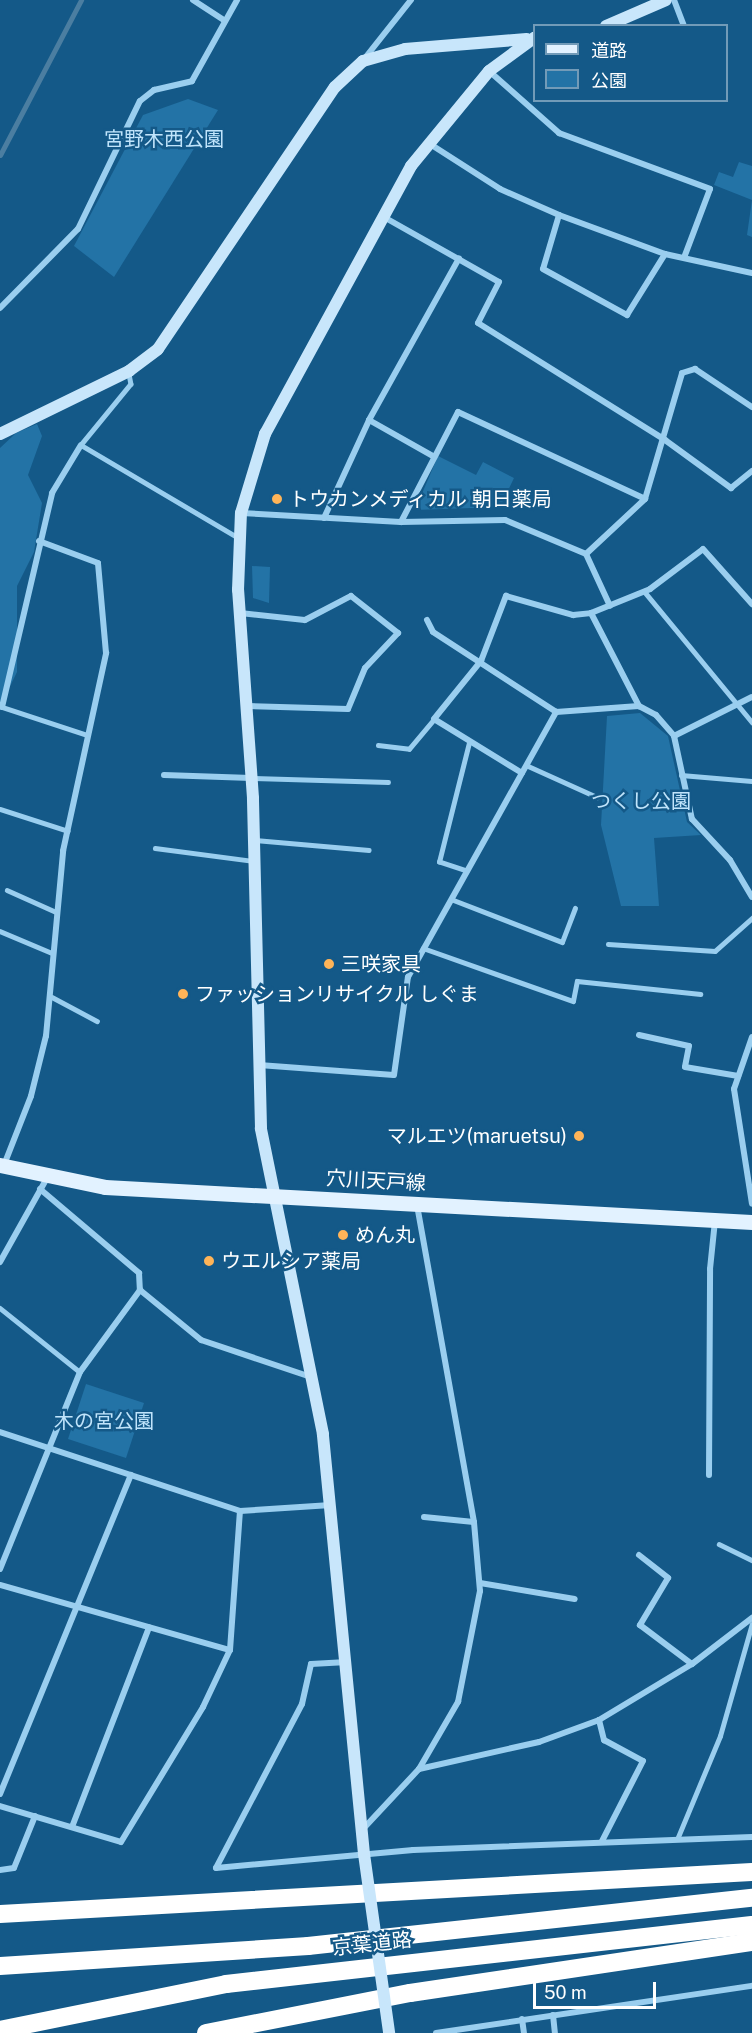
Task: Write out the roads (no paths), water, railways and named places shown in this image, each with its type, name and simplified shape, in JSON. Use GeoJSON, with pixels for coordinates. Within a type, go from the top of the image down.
{"type":"FeatureCollection","features":[{"type":"Feature","properties":{"kind":"highway"},"geometry":{"type":"LineString","coordinates":[[0,1914],[336,1893],[752,1872]]}},
{"type":"Feature","properties":{"kind":"highway","name":"京葉道路"},"geometry":{"type":"LineString","coordinates":[[0,1966],[308,1947],[752,1898]]}},
{"type":"Feature","properties":{"kind":"highway","name":"京葉道路"},"geometry":{"type":"LineString","coordinates":[[0,2030],[237,1982],[752,1925]]}},
{"type":"Feature","properties":{"kind":"highway"},"geometry":{"type":"LineString","coordinates":[[206,2033],[410,1993],[752,1942]]}},
{"type":"Feature","properties":{"kind":"main road","name":"穴川天戸線"},"geometry":{"type":"LineString","coordinates":[[2,1165],[44,1183],[752,1222]]}},
{"type":"Feature","properties":{"kind":"street"},"geometry":{"type":"LineString","coordinates":[[193,0],[225,21]]}},
{"type":"Feature","properties":{"kind":"street"},"geometry":{"type":"LineString","coordinates":[[0,308],[78,229],[140,101],[154,90],[192,81],[237,0]]}},
{"type":"Feature","properties":{"kind":"street"},"geometry":{"type":"LineString","coordinates":[[0,434],[129,371],[158,349],[334,87],[363,61],[411,0]]}},
{"type":"Feature","properties":{"kind":"street"},"geometry":{"type":"LineString","coordinates":[[614,24],[666,0]]}},
{"type":"Feature","properties":{"kind":"street"},"geometry":{"type":"LineString","coordinates":[[674,0],[683,24]]}},
{"type":"Feature","properties":{"kind":"street"},"geometry":{"type":"LineString","coordinates":[[363,61],[405,49],[531,38]]}},
{"type":"Feature","properties":{"kind":"street"},"geometry":{"type":"LineString","coordinates":[[389,2033],[364,1854],[332,1505],[313,1378],[261,1128],[252,778],[240,613],[241,513],[265,434],[382,215],[427,142],[489,71],[531,38]]}},
{"type":"Feature","properties":{"kind":"street"},"geometry":{"type":"LineString","coordinates":[[489,71],[559,133],[710,189],[685,255]]}},
{"type":"Feature","properties":{"kind":"street"},"geometry":{"type":"LineString","coordinates":[[427,142],[500,189],[559,215],[665,254],[685,255],[752,273]]}},
{"type":"Feature","properties":{"kind":"street"},"geometry":{"type":"LineString","coordinates":[[382,215],[499,282],[478,323],[665,440],[731,488],[752,471]]}},
{"type":"Feature","properties":{"kind":"street"},"geometry":{"type":"LineString","coordinates":[[559,215],[543,269],[627,315],[665,254]]}},
{"type":"Feature","properties":{"kind":"street"},"geometry":{"type":"LineString","coordinates":[[324,518],[369,420],[459,258]]}},
{"type":"Feature","properties":{"kind":"street"},"geometry":{"type":"LineString","coordinates":[[586,554],[645,499],[665,440],[682,373],[689,370],[752,407]]}},
{"type":"Feature","properties":{"kind":"street"},"geometry":{"type":"LineString","coordinates":[[400,522],[458,412],[645,499]]}},
{"type":"Feature","properties":{"kind":"street"},"geometry":{"type":"LineString","coordinates":[[369,420],[433,456]]}},
{"type":"Feature","properties":{"kind":"street"},"geometry":{"type":"LineString","coordinates":[[2,707],[52,493],[81,445]]}},
{"type":"Feature","properties":{"kind":"street"},"geometry":{"type":"LineString","coordinates":[[241,513],[400,522],[505,520],[586,554],[610,606]]}},
{"type":"Feature","properties":{"kind":"street"},"geometry":{"type":"LineString","coordinates":[[2,1165],[31,1096],[52,998],[52,953],[68,831],[106,653],[98,563],[39,541]]}},
{"type":"Feature","properties":{"kind":"street"},"geometry":{"type":"LineString","coordinates":[[522,773],[434,719],[481,661],[506,596],[573,615],[591,613],[644,591],[703,549],[752,604]]}},
{"type":"Feature","properties":{"kind":"street"},"geometry":{"type":"LineString","coordinates":[[240,613],[305,620],[351,596],[398,633],[365,668],[348,709],[246,706]]}},
{"type":"Feature","properties":{"kind":"street"},"geometry":{"type":"LineString","coordinates":[[591,613],[639,706],[674,736],[692,819],[730,860],[752,897]]}},
{"type":"Feature","properties":{"kind":"street"},"geometry":{"type":"LineString","coordinates":[[426,620],[433,632],[481,661],[556,712],[639,706]]}},
{"type":"Feature","properties":{"kind":"street"},"geometry":{"type":"LineString","coordinates":[[674,736],[752,697]]}},
{"type":"Feature","properties":{"kind":"street"},"geometry":{"type":"LineString","coordinates":[[258,1065],[394,1075],[408,977],[556,712]]}},
{"type":"Feature","properties":{"kind":"street"},"geometry":{"type":"LineString","coordinates":[[164,775],[252,778]]}},
{"type":"Feature","properties":{"kind":"street"},"geometry":{"type":"LineString","coordinates":[[639,1035],[689,1046],[685,1067],[738,1076]]}},
{"type":"Feature","properties":{"kind":"street"},"geometry":{"type":"LineString","coordinates":[[752,1037],[734,1089],[752,1204]]}},
{"type":"Feature","properties":{"kind":"street"},"geometry":{"type":"LineString","coordinates":[[0,1262],[44,1183],[139,1273],[140,1290],[80,1372],[47,1448],[0,1569]]}},
{"type":"Feature","properties":{"kind":"street"},"geometry":{"type":"LineString","coordinates":[[362,1830],[419,1769],[467,1679],[480,1583],[474,1522],[417,1204]]}},
{"type":"Feature","properties":{"kind":"street"},"geometry":{"type":"LineString","coordinates":[[709,1475],[710,1269],[716,1221]]}},
{"type":"Feature","properties":{"kind":"street"},"geometry":{"type":"LineString","coordinates":[[140,1290],[201,1340],[313,1378]]}},
{"type":"Feature","properties":{"kind":"street"},"geometry":{"type":"LineString","coordinates":[[0,1432],[240,1511],[332,1505]]}},
{"type":"Feature","properties":{"kind":"street"},"geometry":{"type":"LineString","coordinates":[[0,1794],[131,1475]]}},
{"type":"Feature","properties":{"kind":"street"},"geometry":{"type":"LineString","coordinates":[[0,1806],[121,1842],[203,1707],[230,1650],[240,1511]]}},
{"type":"Feature","properties":{"kind":"street"},"geometry":{"type":"LineString","coordinates":[[424,1517],[474,1522]]}},
{"type":"Feature","properties":{"kind":"street"},"geometry":{"type":"LineString","coordinates":[[639,1555],[668,1578],[640,1625],[692,1664]]}},
{"type":"Feature","properties":{"kind":"street"},"geometry":{"type":"LineString","coordinates":[[480,1583],[575,1599]]}},
{"type":"Feature","properties":{"kind":"street"},"geometry":{"type":"LineString","coordinates":[[0,1585],[230,1650]]}},
{"type":"Feature","properties":{"kind":"street"},"geometry":{"type":"LineString","coordinates":[[419,1769],[539,1742],[599,1720],[692,1664],[752,1618]]}},
{"type":"Feature","properties":{"kind":"street"},"geometry":{"type":"LineString","coordinates":[[72,1827],[149,1627]]}},
{"type":"Feature","properties":{"kind":"street"},"geometry":{"type":"LineString","coordinates":[[348,1662],[311,1664],[302,1704],[216,1868],[364,1854],[678,1836],[752,1837]]}},
{"type":"Feature","properties":{"kind":"street"},"geometry":{"type":"LineString","coordinates":[[599,1720],[604,1740],[644,1761],[602,1841]]}},
{"type":"Feature","properties":{"kind":"street"},"geometry":{"type":"LineString","coordinates":[[0,1870],[14,1868],[35,1816]]}},
{"type":"Feature","properties":{"kind":"street"},"geometry":{"type":"LineString","coordinates":[[436,2033],[752,1986]]}},
{"type":"Feature","properties":{"kind":"street"},"geometry":{"type":"LineString","coordinates":[[553,2015],[555,2033]]}},
{"type":"Feature","properties":{"kind":"street"},"geometry":{"type":"LineString","coordinates":[[522,2019],[524,2033]]}},
{"type":"Feature","properties":{"kind":"lane"},"geometry":{"type":"LineString","coordinates":[[129,371],[131,384],[81,445],[240,538]]}},
{"type":"Feature","properties":{"kind":"lane"},"geometry":{"type":"LineString","coordinates":[[644,591],[752,722]]}},
{"type":"Feature","properties":{"kind":"lane"},"geometry":{"type":"LineString","coordinates":[[2,707],[87,735]]}},
{"type":"Feature","properties":{"kind":"lane"},"geometry":{"type":"LineString","coordinates":[[378,745],[409,749],[434,719]]}},
{"type":"Feature","properties":{"kind":"lane"},"geometry":{"type":"LineString","coordinates":[[466,871],[439,862],[469,742]]}},
{"type":"Feature","properties":{"kind":"lane"},"geometry":{"type":"LineString","coordinates":[[526,765],[597,797]]}},
{"type":"Feature","properties":{"kind":"lane"},"geometry":{"type":"LineString","coordinates":[[681,775],[752,781]]}},
{"type":"Feature","properties":{"kind":"lane"},"geometry":{"type":"LineString","coordinates":[[252,778],[388,783]]}},
{"type":"Feature","properties":{"kind":"lane"},"geometry":{"type":"LineString","coordinates":[[0,809],[68,831]]}},
{"type":"Feature","properties":{"kind":"lane"},"geometry":{"type":"LineString","coordinates":[[254,840],[369,850]]}},
{"type":"Feature","properties":{"kind":"lane"},"geometry":{"type":"LineString","coordinates":[[155,848],[254,861]]}},
{"type":"Feature","properties":{"kind":"lane"},"geometry":{"type":"LineString","coordinates":[[7,890],[56,912]]}},
{"type":"Feature","properties":{"kind":"lane"},"geometry":{"type":"LineString","coordinates":[[451,899],[562,942],[575,908]]}},
{"type":"Feature","properties":{"kind":"lane"},"geometry":{"type":"LineString","coordinates":[[608,944],[715,951],[752,918]]}},
{"type":"Feature","properties":{"kind":"lane"},"geometry":{"type":"LineString","coordinates":[[0,932],[52,953]]}},
{"type":"Feature","properties":{"kind":"lane"},"geometry":{"type":"LineString","coordinates":[[423,948],[573,1001],[577,981],[700,994]]}},
{"type":"Feature","properties":{"kind":"lane"},"geometry":{"type":"LineString","coordinates":[[52,998],[97,1021]]}},
{"type":"Feature","properties":{"kind":"lane"},"geometry":{"type":"LineString","coordinates":[[0,1308],[80,1372]]}},
{"type":"Feature","properties":{"kind":"lane"},"geometry":{"type":"LineString","coordinates":[[719,1544],[752,1560]]}},
{"type":"Feature","properties":{"kind":"lane"},"geometry":{"type":"LineString","coordinates":[[678,1836],[720,1736],[752,1624]]}},
{"type":"Feature","properties":{"kind":"waterway"},"geometry":{"type":"LineString","coordinates":[[0,155],[81,0]]}},
{"type":"Feature","properties":{"kind":"place","name":"トウカンメディカル 朝日薬局"},"geometry":{"type":"Point","coordinates":[277,499]}},
{"type":"Feature","properties":{"kind":"place","name":"三咲家具"},"geometry":{"type":"Point","coordinates":[329,964]}},
{"type":"Feature","properties":{"kind":"place","name":"ファッションリサイクル しぐま"},"geometry":{"type":"Point","coordinates":[183,994]}},
{"type":"Feature","properties":{"kind":"place","name":"マルエツ(maruetsu)"},"geometry":{"type":"Point","coordinates":[579,1136]}},
{"type":"Feature","properties":{"kind":"place","name":"めん丸"},"geometry":{"type":"Point","coordinates":[343,1235]}},
{"type":"Feature","properties":{"kind":"place","name":"ウエルシア薬局"},"geometry":{"type":"Point","coordinates":[209,1261]}},
{"type":"Feature","properties":{"kind":"park label","name":"宮野木西公園"},"geometry":{"type":"Point","coordinates":[164,139]}},
{"type":"Feature","properties":{"kind":"park label","name":"つくし公園"},"geometry":{"type":"Point","coordinates":[641,801]}},
{"type":"Feature","properties":{"kind":"park label","name":"木の宮公園"},"geometry":{"type":"Point","coordinates":[104,1421]}}]}
